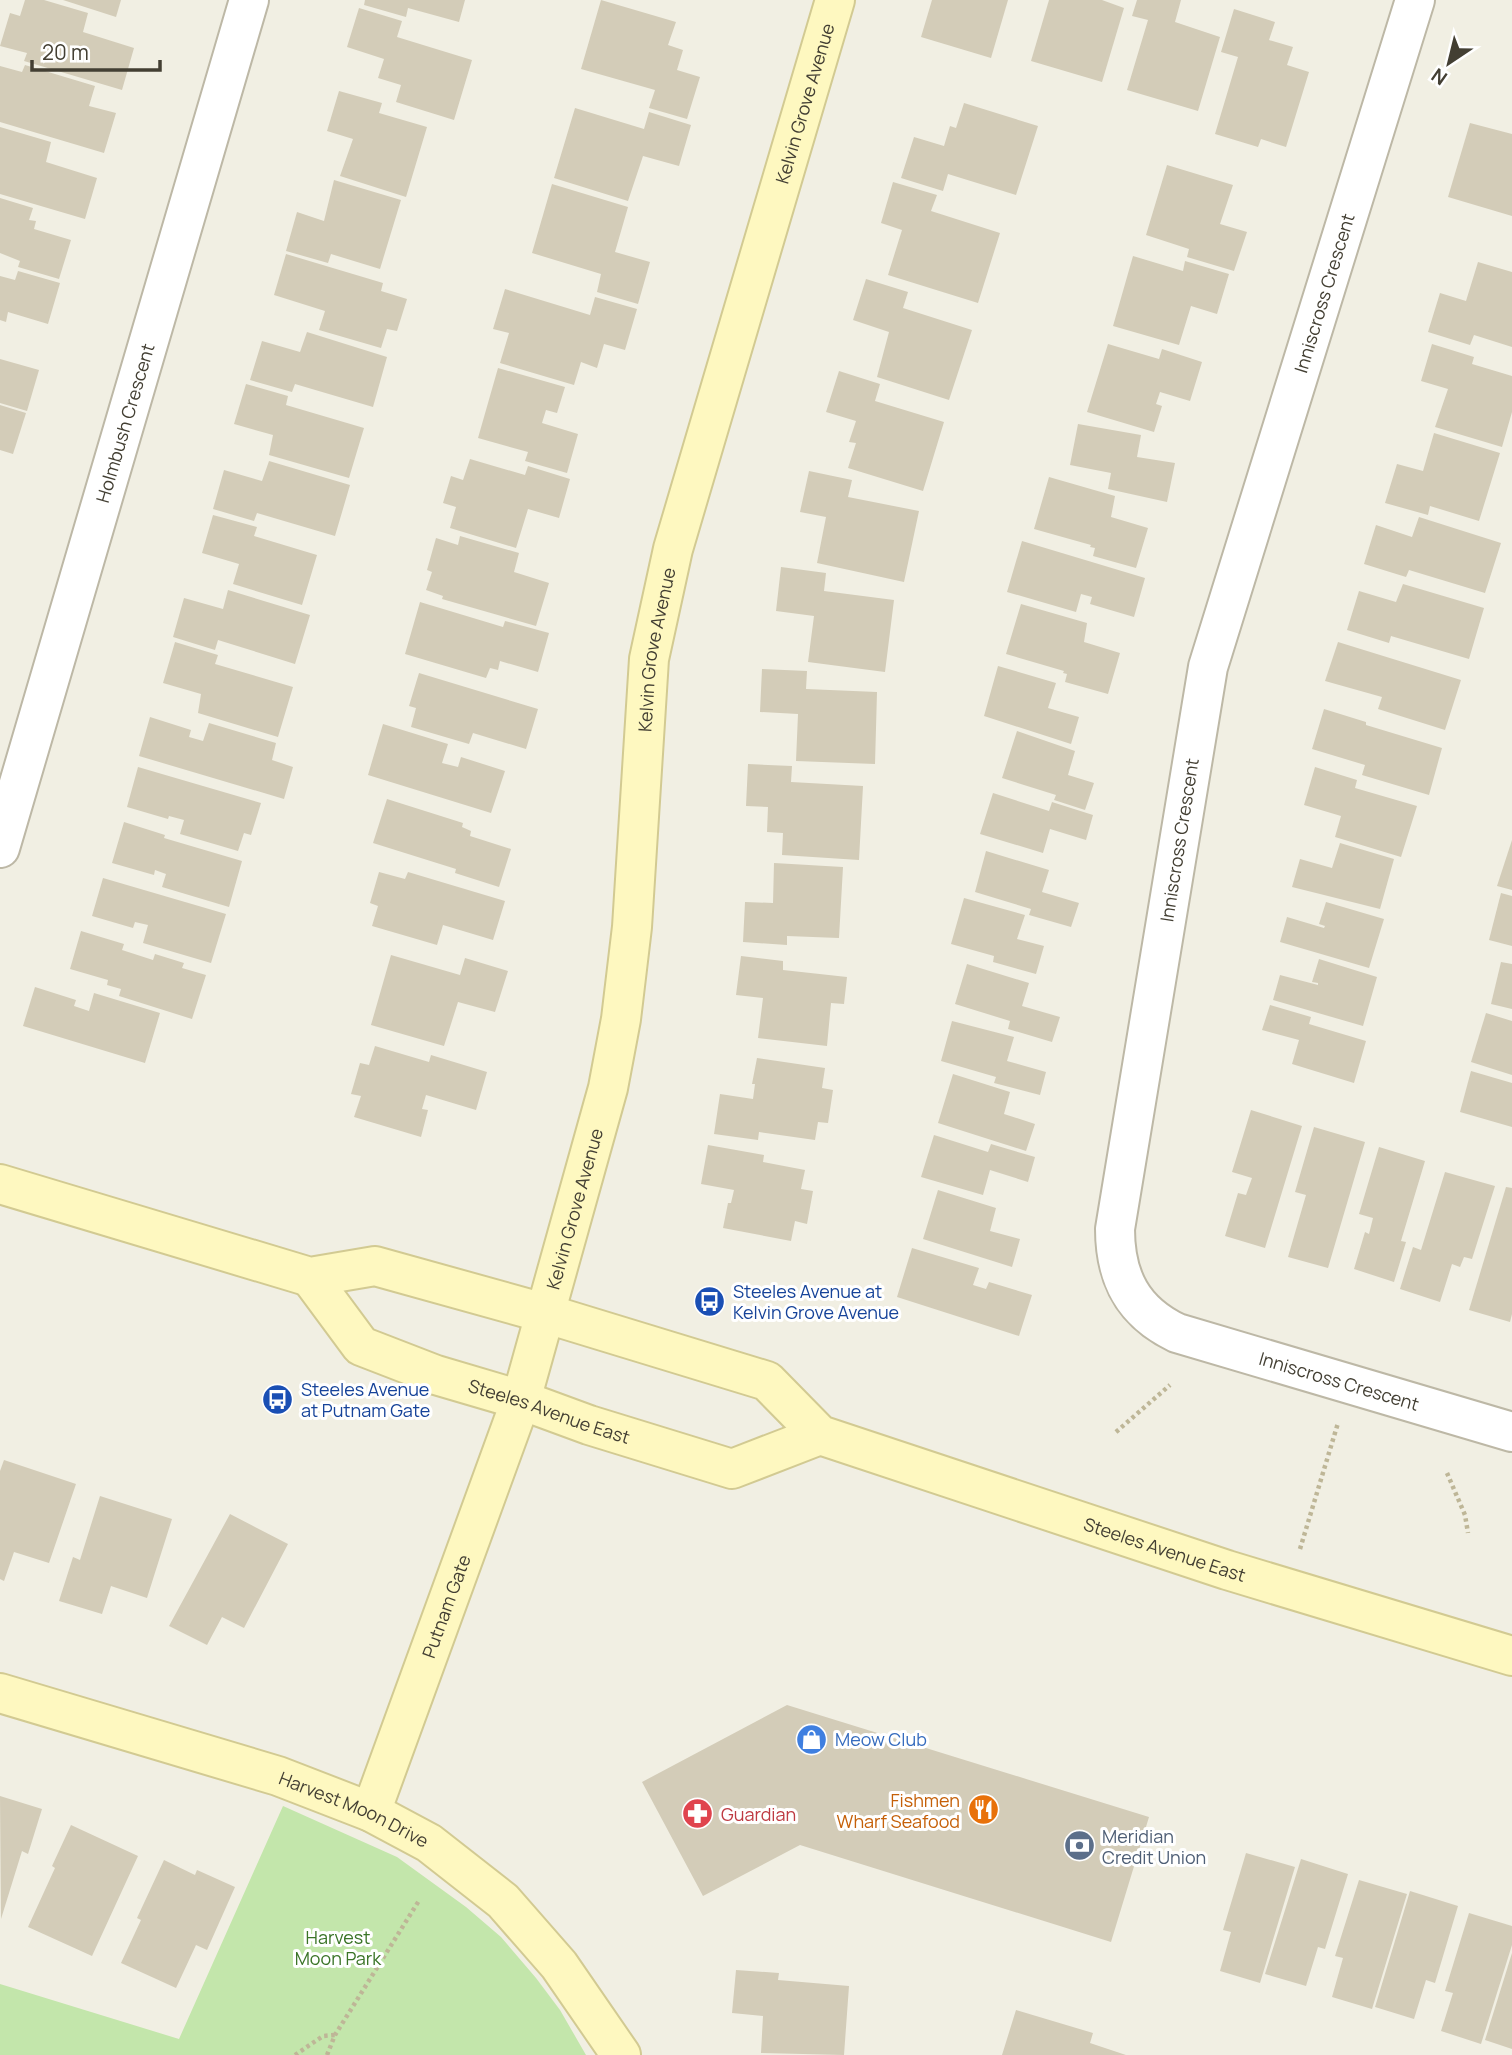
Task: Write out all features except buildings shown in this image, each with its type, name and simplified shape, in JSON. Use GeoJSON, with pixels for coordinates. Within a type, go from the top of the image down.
{"type":"FeatureCollection","features":[{"type":"Feature","properties":{"kind":"street","name":"Holmbush Crescent"},"geometry":{"type":"LineString","coordinates":[[0,848],[249,0]]}},
{"type":"Feature","properties":{"kind":"street","name":"Kelvin Grove Avenue"},"geometry":{"type":"LineString","coordinates":[[521,1400],[608,1088],[621,1019],[632,927],[649,659],[668,570],[835,0]]}},
{"type":"Feature","properties":{"kind":"street","name":"Inniscross Crescent"},"geometry":{"type":"LineString","coordinates":[[1415,0],[1208,667],[1115,1229],[1115,1249],[1121,1274],[1133,1297],[1144,1312],[1177,1334],[1512,1433]]}},
{"type":"Feature","properties":{"kind":"street","name":"Steeles Avenue East"},"geometry":{"type":"LineString","coordinates":[[0,1184],[310,1277],[375,1266],[544,1313],[767,1381],[820,1435],[1289,1589],[1512,1656]]}},
{"type":"Feature","properties":{"kind":"street","name":"Steeles Avenue East"},"geometry":{"type":"LineString","coordinates":[[310,1277],[361,1346],[436,1375],[732,1469],[820,1435]]}},
{"type":"Feature","properties":{"kind":"street","name":"Putnam Gate"},"geometry":{"type":"LineString","coordinates":[[371,1812],[521,1400]]}},
{"type":"Feature","properties":{"kind":"street","name":"Harvest Moon Drive"},"geometry":{"type":"LineString","coordinates":[[0,1693],[278,1776],[371,1812],[429,1843],[503,1901],[559,1965],[621,2055]]}},
{"type":"Feature","properties":{"kind":"path"},"geometry":{"type":"LineString","coordinates":[[1116,1432],[1170,1385]]}},
{"type":"Feature","properties":{"kind":"path"},"geometry":{"type":"LineString","coordinates":[[1289,1589],[1349,1386]]}},
{"type":"Feature","properties":{"kind":"path"},"geometry":{"type":"LineString","coordinates":[[1447,1472],[1465,1515],[1468,1533]]}},
{"type":"Feature","properties":{"kind":"path"},"geometry":{"type":"LineString","coordinates":[[327,2055],[335,2035],[420,1899]]}},
{"type":"Feature","properties":{"kind":"path"},"geometry":{"type":"LineString","coordinates":[[295,2055],[323,2036],[335,2035]]}},
{"type":"Feature","properties":{"kind":"green space","name":"Harvest Moon Park"},"geometry":{"type":"Polygon","coordinates":[[[283,1806],[397,1857],[466,1907],[501,1937],[536,1978],[560,2010],[586,2055],[0,2055],[0,1984],[179,2039],[283,1806]]]}},
{"type":"Feature","properties":{"kind":"place","name":"Steeles Avenue at Kelvin Grove Avenue"},"geometry":{"type":"Point","coordinates":[710,1301]}},
{"type":"Feature","properties":{"kind":"place","name":"Steeles Avenue at Putnam Gate"},"geometry":{"type":"Point","coordinates":[278,1399]}},
{"type":"Feature","properties":{"kind":"place","name":"Meow Club"},"geometry":{"type":"Point","coordinates":[812,1739]}},
{"type":"Feature","properties":{"kind":"place","name":"Fishmen Wharf Seafood"},"geometry":{"type":"Point","coordinates":[983,1810]}},
{"type":"Feature","properties":{"kind":"place","name":"Guardian"},"geometry":{"type":"Point","coordinates":[698,1814]}},
{"type":"Feature","properties":{"kind":"place","name":"Meridian Credit Union"},"geometry":{"type":"Point","coordinates":[1079,1846]}}]}
